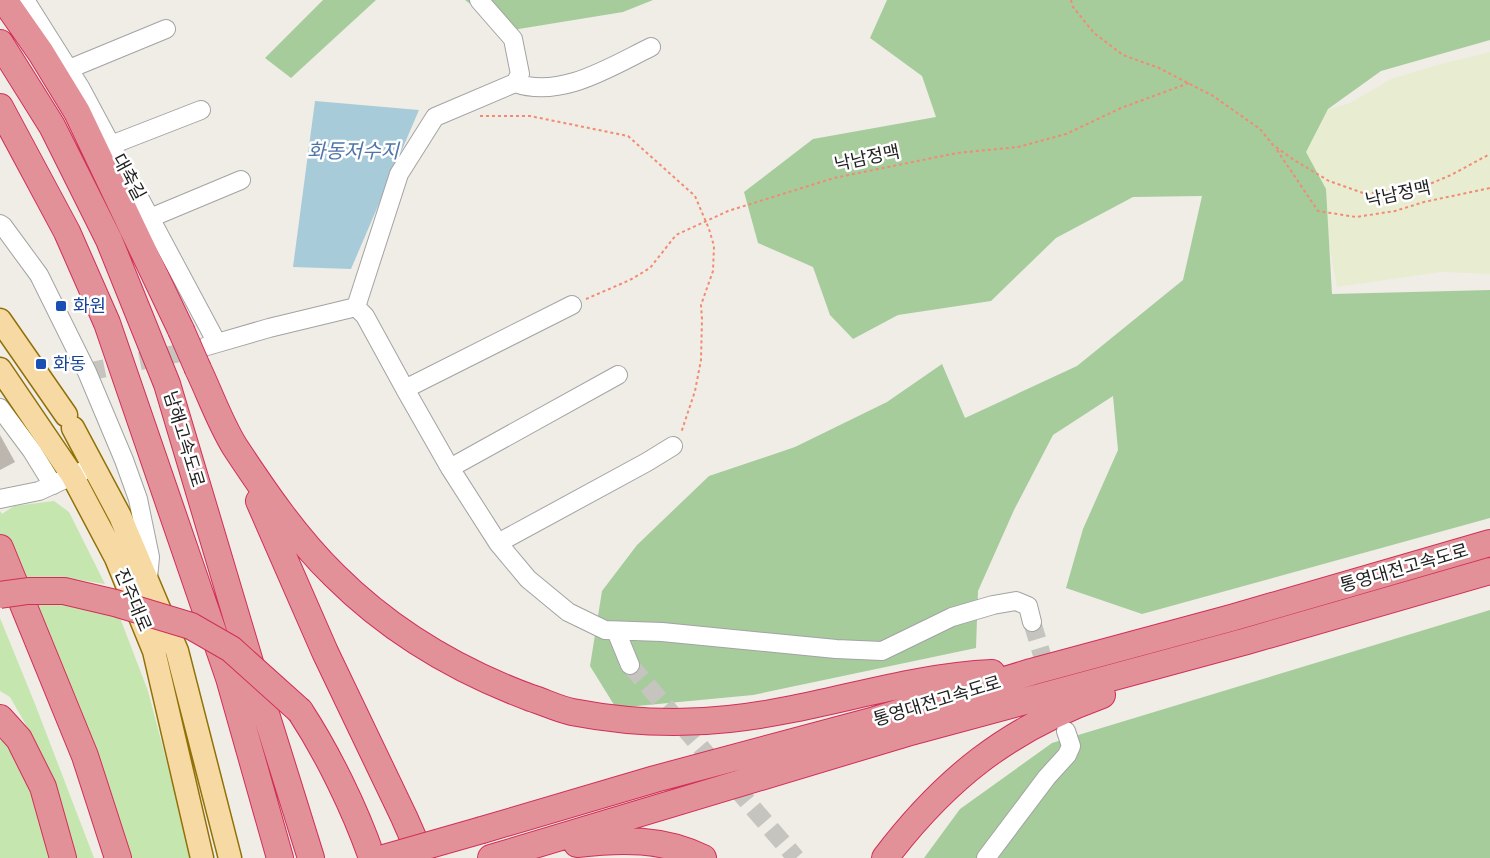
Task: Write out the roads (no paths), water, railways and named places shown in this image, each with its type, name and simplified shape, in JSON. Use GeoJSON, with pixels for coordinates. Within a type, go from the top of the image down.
{"type":"FeatureCollection","features":[{"type":"Feature","properties":{"kind":"highway"},"geometry":{"type":"LineString","coordinates":[[4,0],[77,112],[181,330],[206,354],[233,445],[273,530],[325,652],[405,817],[422,858]]}},
{"type":"Feature","properties":{"kind":"highway","name":"남해고속도로"},"geometry":{"type":"LineString","coordinates":[[0,43],[52,126],[109,240],[167,384],[311,858]]}},
{"type":"Feature","properties":{"kind":"highway","name":"남해고속도로"},"geometry":{"type":"LineString","coordinates":[[0,107],[67,232],[107,323],[229,678],[280,858]]}},
{"type":"Feature","properties":{"kind":"highway"},"geometry":{"type":"LineString","coordinates":[[233,445],[284,516],[334,575],[389,622],[462,669],[518,693],[569,711],[640,722],[730,719],[825,703],[965,674],[1031,672]]}},
{"type":"Feature","properties":{"kind":"highway","name":"통영대전고속도로"},"geometry":{"type":"LineString","coordinates":[[384,858],[1490,543]]}},
{"type":"Feature","properties":{"kind":"highway"},"geometry":{"type":"LineString","coordinates":[[3,554],[85,756],[118,858]]}},
{"type":"Feature","properties":{"kind":"highway","name":"통영대전고속도로"},"geometry":{"type":"LineString","coordinates":[[492,858],[907,733],[1247,641],[1490,571]]}},
{"type":"Feature","properties":{"kind":"highway"},"geometry":{"type":"LineString","coordinates":[[0,595],[28,591],[64,591],[116,603],[191,626],[231,649],[300,711],[316,736],[363,833],[372,858]]}},
{"type":"Feature","properties":{"kind":"highway"},"geometry":{"type":"LineString","coordinates":[[885,858],[929,805],[961,774],[999,745],[1079,703],[1247,641]]}},
{"type":"Feature","properties":{"kind":"highway"},"geometry":{"type":"LineString","coordinates":[[0,718],[19,739],[44,787],[63,858]]}},
{"type":"Feature","properties":{"kind":"highway"},"geometry":{"type":"LineString","coordinates":[[492,858],[561,846],[631,840],[670,845],[703,858]]}},
{"type":"Feature","properties":{"kind":"main road","name":"진주대로"},"geometry":{"type":"LineString","coordinates":[[0,320],[70,421],[120,516],[148,578],[177,651],[230,858]]}},
{"type":"Feature","properties":{"kind":"main road","name":"진주대로"},"geometry":{"type":"LineString","coordinates":[[0,369],[63,480],[116,558],[154,651],[202,858]]}},
{"type":"Feature","properties":{"kind":"street","name":"대축길"},"geometry":{"type":"LineString","coordinates":[[26,0],[69,69],[150,218],[206,354]]}},
{"type":"Feature","properties":{"kind":"street"},"geometry":{"type":"LineString","coordinates":[[356,306],[399,174],[435,117],[515,83],[520,74],[513,39],[479,0]]}},
{"type":"Feature","properties":{"kind":"street"},"geometry":{"type":"LineString","coordinates":[[69,69],[166,29]]}},
{"type":"Feature","properties":{"kind":"street"},"geometry":{"type":"LineString","coordinates":[[515,83],[526,87],[561,85],[610,68],[651,47]]}},
{"type":"Feature","properties":{"kind":"street"},"geometry":{"type":"LineString","coordinates":[[111,145],[201,110]]}},
{"type":"Feature","properties":{"kind":"street"},"geometry":{"type":"LineString","coordinates":[[150,218],[241,180]]}},
{"type":"Feature","properties":{"kind":"street"},"geometry":{"type":"LineString","coordinates":[[0,224],[39,275],[87,372],[138,499],[150,557],[148,578]]}},
{"type":"Feature","properties":{"kind":"street"},"geometry":{"type":"LineString","coordinates":[[405,389],[572,305]]}},
{"type":"Feature","properties":{"kind":"street"},"geometry":{"type":"LineString","coordinates":[[206,354],[356,306]]}},
{"type":"Feature","properties":{"kind":"street"},"geometry":{"type":"LineString","coordinates":[[356,306],[365,316],[450,468],[498,543],[528,579],[568,612],[605,630],[662,632],[836,649],[882,651],[952,617],[993,605],[1016,601],[1029,606],[1032,622]]}},
{"type":"Feature","properties":{"kind":"street"},"geometry":{"type":"LineString","coordinates":[[450,468],[618,375]]}},
{"type":"Feature","properties":{"kind":"street"},"geometry":{"type":"LineString","coordinates":[[0,408],[32,451],[63,480]]}},
{"type":"Feature","properties":{"kind":"street"},"geometry":{"type":"LineString","coordinates":[[498,543],[647,462],[672,446]]}},
{"type":"Feature","properties":{"kind":"street"},"geometry":{"type":"LineString","coordinates":[[0,499],[39,491],[93,467]]}},
{"type":"Feature","properties":{"kind":"street"},"geometry":{"type":"LineString","coordinates":[[616,630],[630,664]]}},
{"type":"Feature","properties":{"kind":"street"},"geometry":{"type":"LineString","coordinates":[[986,858],[1047,777],[1067,755],[1071,746],[1066,731]]}},
{"type":"Feature","properties":{"kind":"water","name":"화동저수지"},"geometry":{"type":"Polygon","coordinates":[[[315,101],[419,110],[351,269],[293,267],[315,101]]]}},
{"type":"Feature","properties":{"kind":"tunnel"},"geometry":{"type":"LineString","coordinates":[[87,372],[199,349]]}},
{"type":"Feature","properties":{"kind":"tunnel"},"geometry":{"type":"LineString","coordinates":[[1032,622],[1049,678]]}},
{"type":"Feature","properties":{"kind":"tunnel"},"geometry":{"type":"LineString","coordinates":[[630,665],[796,858]]}},
{"type":"Feature","properties":{"kind":"place","name":"화원"},"geometry":{"type":"Point","coordinates":[61,306]}},
{"type":"Feature","properties":{"kind":"place","name":"화동"},"geometry":{"type":"Point","coordinates":[41,364]}}]}
